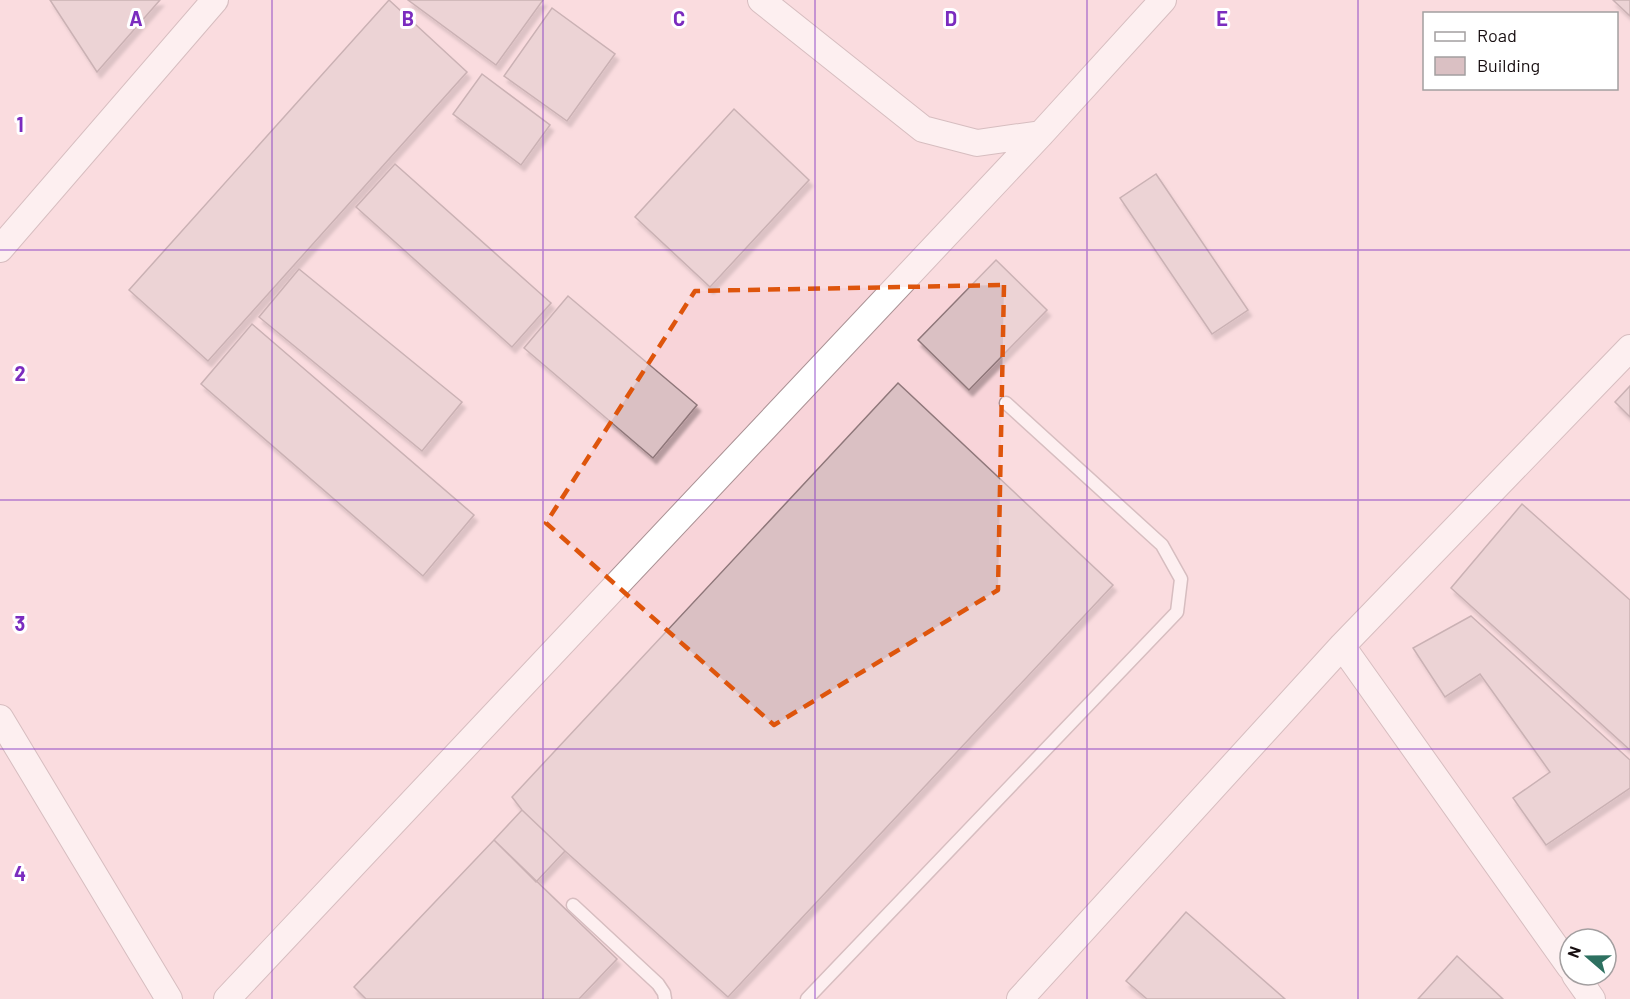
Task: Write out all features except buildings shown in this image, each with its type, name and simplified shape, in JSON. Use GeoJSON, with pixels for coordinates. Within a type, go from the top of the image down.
{"type":"FeatureCollection","features":[{"type":"Feature","properties":{"kind":"street"},"geometry":{"type":"LineString","coordinates":[[0,249],[215,0]]}},
{"type":"Feature","properties":{"kind":"street"},"geometry":{"type":"LineString","coordinates":[[761,0],[923,129],[977,143],[1041,134]]}},
{"type":"Feature","properties":{"kind":"street"},"geometry":{"type":"LineString","coordinates":[[227,999],[1041,134],[1163,0]]}},
{"type":"Feature","properties":{"kind":"street"},"geometry":{"type":"LineString","coordinates":[[1020,999],[1342,646],[1630,348]]}},
{"type":"Feature","properties":{"kind":"street"},"geometry":{"type":"LineString","coordinates":[[1342,646],[1558,950]]}},
{"type":"Feature","properties":{"kind":"street"},"geometry":{"type":"LineString","coordinates":[[0,718],[169,999]]}},
{"type":"Feature","properties":{"kind":"lane"},"geometry":{"type":"LineString","coordinates":[[807,999],[1177,612],[1181,579],[1162,545],[1006,403]]}},
{"type":"Feature","properties":{"kind":"lane"},"geometry":{"type":"LineString","coordinates":[[573,905],[658,984],[665,999]]}},
{"type":"Feature","properties":{"kind":"highlighted area"},"geometry":{"type":"Polygon","coordinates":[[[1004,285],[998,590],[774,725],[546,523],[695,291],[1004,285]]]}},
{"type":"Feature","properties":{"kind":"shaded area"},"geometry":{"type":"Polygon","coordinates":[[[0,0],[1630,0],[1630,999],[0,999],[0,0]]]}}]}
